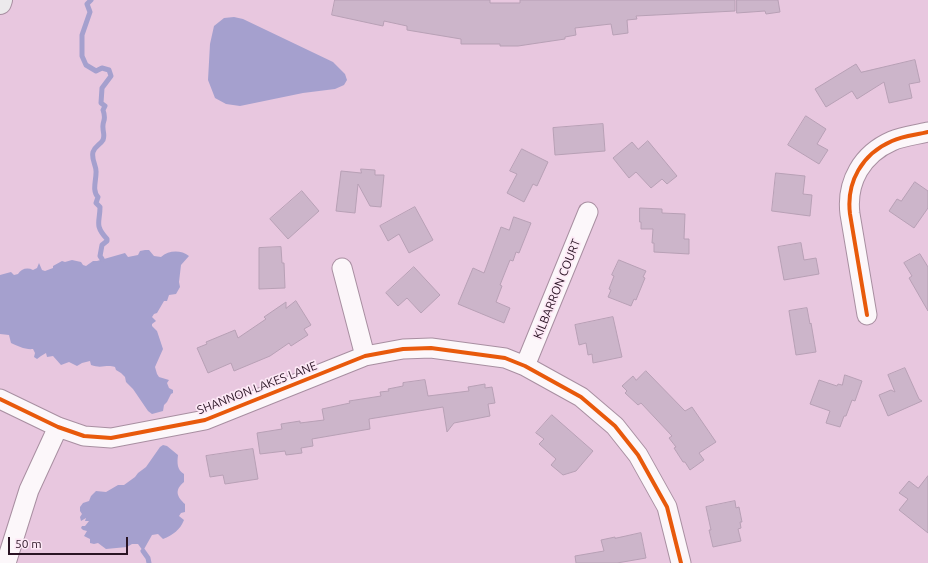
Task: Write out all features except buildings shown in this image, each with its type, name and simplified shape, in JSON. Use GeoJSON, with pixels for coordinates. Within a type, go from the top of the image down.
{"type":"FeatureCollection","features":[{"type":"Feature","properties":{"kind":"street"},"geometry":{"type":"LineString","coordinates":[[867,315],[850,214],[849,197],[852,183],[859,168],[873,152],[892,140],[928,132]]}},
{"type":"Feature","properties":{"kind":"street","name":"KILBARRON COURT"},"geometry":{"type":"LineString","coordinates":[[525,366],[588,212]]}},
{"type":"Feature","properties":{"kind":"street"},"geometry":{"type":"LineString","coordinates":[[342,268],[365,356]]}},
{"type":"Feature","properties":{"kind":"street","name":"SHANNON LAKES LANE"},"geometry":{"type":"LineString","coordinates":[[0,399],[58,427],[84,436],[111,438],[205,420],[365,356],[403,349],[431,348],[505,358],[525,366],[581,397],[615,426],[638,455],[667,508],[681,563]]}},
{"type":"Feature","properties":{"kind":"street"},"geometry":{"type":"LineString","coordinates":[[6,563],[29,490],[58,427]]}},
{"type":"Feature","properties":{"kind":"shaded area"},"geometry":{"type":"Polygon","coordinates":[[[234,17],[243,19],[333,62],[345,74],[347,80],[344,85],[335,89],[303,93],[240,106],[226,104],[215,98],[208,80],[210,44],[214,26],[224,18],[234,17]]]}},
{"type":"Feature","properties":{"kind":"shaded area"},"geometry":{"type":"Polygon","coordinates":[[[149,250],[154,256],[161,257],[171,252],[179,252],[189,256],[181,265],[179,282],[180,287],[176,294],[169,295],[167,301],[164,301],[157,313],[152,317],[156,321],[152,324],[152,326],[157,331],[163,349],[155,367],[157,374],[159,377],[169,380],[167,383],[169,388],[173,390],[173,393],[164,405],[163,411],[152,414],[148,411],[133,389],[126,382],[125,377],[116,370],[115,367],[95,366],[91,365],[90,361],[77,366],[69,362],[61,365],[53,356],[47,357],[46,353],[37,359],[34,357],[35,353],[33,349],[11,343],[9,335],[0,334],[0,275],[11,272],[14,275],[18,274],[22,270],[33,270],[37,268],[39,263],[42,270],[45,271],[53,268],[53,266],[62,261],[65,262],[72,260],[81,262],[86,266],[93,261],[125,253],[128,257],[138,255],[140,251],[149,250]]]}},
{"type":"Feature","properties":{"kind":"shaded area"},"geometry":{"type":"Polygon","coordinates":[[[163,445],[167,446],[178,455],[178,466],[184,474],[184,482],[178,491],[180,499],[185,504],[185,512],[181,513],[179,516],[184,520],[180,527],[173,534],[163,539],[158,534],[152,535],[143,551],[138,544],[132,544],[127,547],[106,549],[98,543],[90,543],[90,539],[84,536],[87,531],[81,528],[89,521],[85,521],[86,518],[81,521],[80,517],[82,514],[80,507],[83,503],[89,501],[91,496],[96,491],[106,492],[118,485],[124,485],[135,477],[146,467],[163,445]]]}},
{"type":"Feature","properties":{"kind":"waterway"},"geometry":{"type":"LineString","coordinates":[[91,0],[87,4],[90,12],[82,35],[82,56],[86,65],[96,71],[102,68],[109,70],[111,76],[102,88],[101,103],[105,106],[103,110],[105,116],[103,125],[104,138],[93,152],[93,160],[96,170],[95,192],[98,197],[96,203],[100,207],[99,227],[107,239],[107,241],[102,245],[100,256],[102,259]]}},
{"type":"Feature","properties":{"kind":"waterway"},"geometry":{"type":"LineString","coordinates":[[143,551],[148,558],[149,563]]}},
{"type":"Feature","properties":{"kind":"cycle path"},"geometry":{"type":"LineString","coordinates":[[867,315],[850,214],[849,202],[854,180],[864,161],[881,147],[901,138],[928,132]]}},
{"type":"Feature","properties":{"kind":"cycle path"},"geometry":{"type":"LineString","coordinates":[[0,399],[58,427],[84,436],[111,438],[205,420],[365,356],[403,349],[431,348],[505,358],[525,366],[581,397],[615,426],[638,455],[667,507],[681,563]]}}]}
